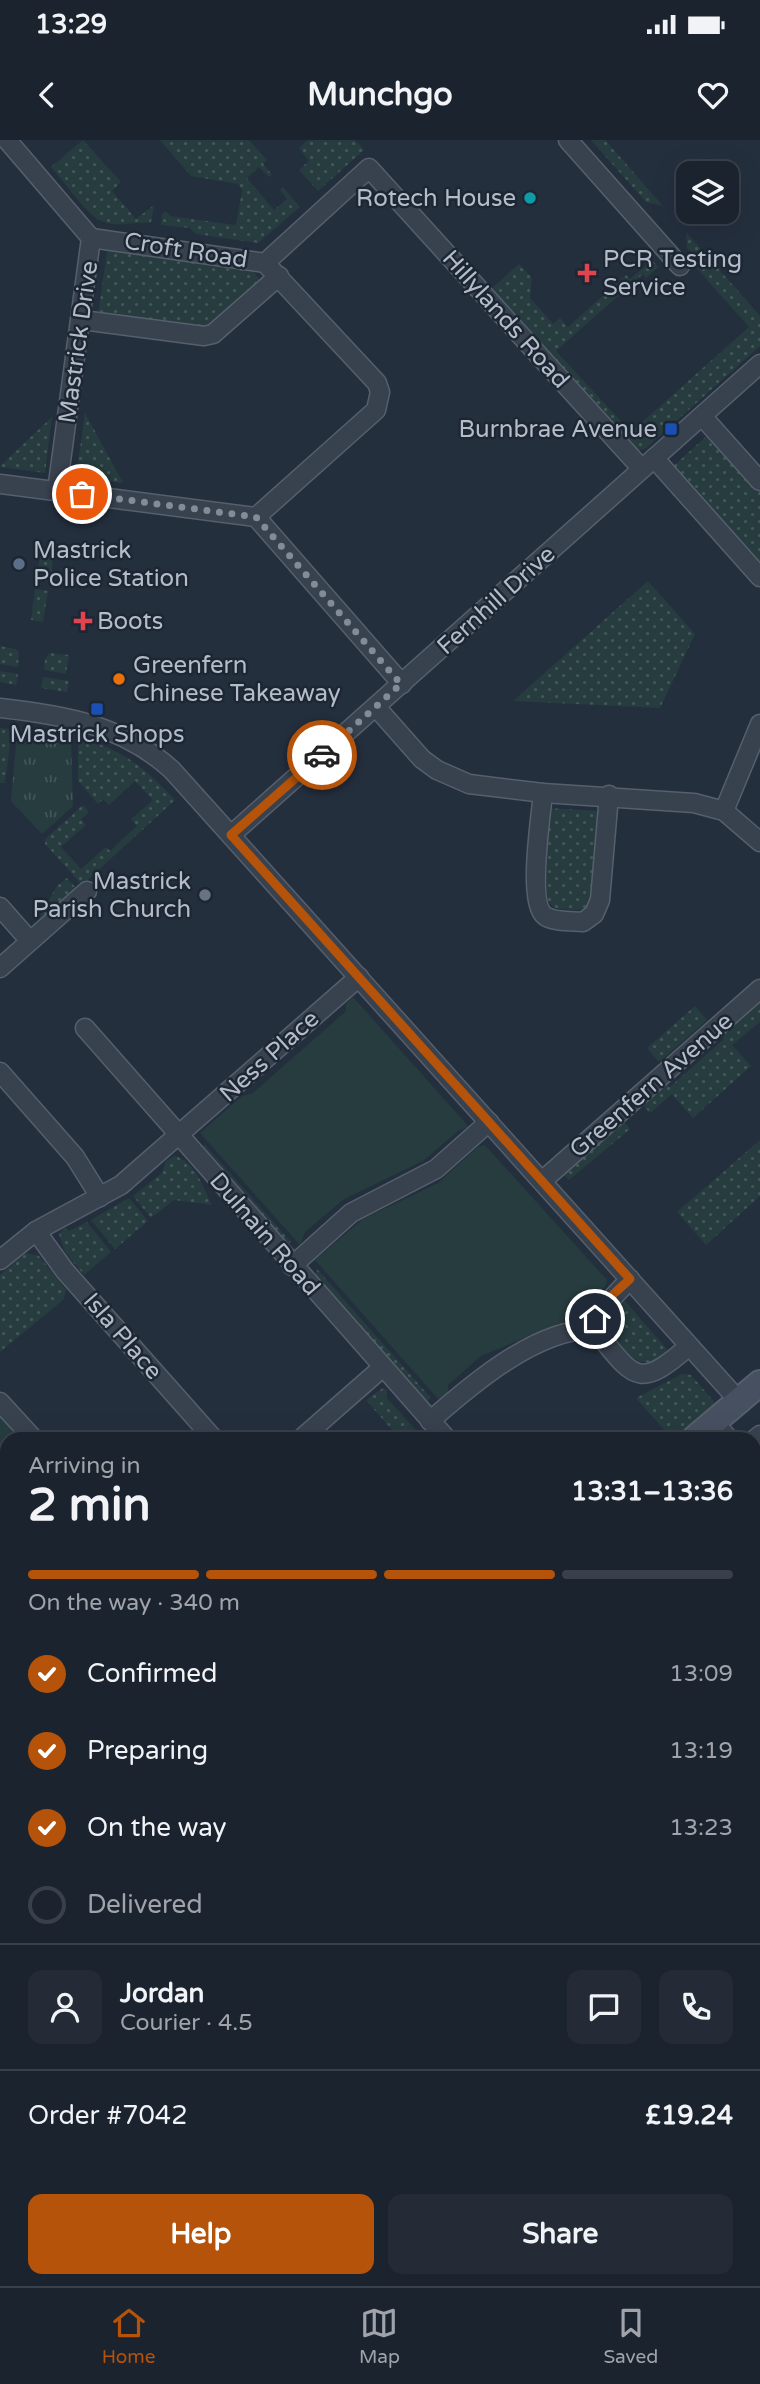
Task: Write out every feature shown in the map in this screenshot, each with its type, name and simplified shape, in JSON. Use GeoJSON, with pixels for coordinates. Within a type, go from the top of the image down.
{"type":"FeatureCollection","features":[{"type":"Feature","properties":{"kind":"street","name":"Mastrick Drive"},"geometry":{"type":"LineString","coordinates":[[7,140],[91,238],[57,491]]}},
{"type":"Feature","properties":{"kind":"street"},"geometry":{"type":"LineString","coordinates":[[568,140],[680,266]]}},
{"type":"Feature","properties":{"kind":"street","name":"Croft Road"},"geometry":{"type":"LineString","coordinates":[[91,238],[265,263],[369,168]]}},
{"type":"Feature","properties":{"kind":"street","name":"Hillylands Road"},"geometry":{"type":"LineString","coordinates":[[369,168],[648,464],[760,577]]}},
{"type":"Feature","properties":{"kind":"street"},"geometry":{"type":"LineString","coordinates":[[256,517],[376,410],[380,402],[377,383],[265,263]]}},
{"type":"Feature","properties":{"kind":"street"},"geometry":{"type":"LineString","coordinates":[[82,320],[204,336],[214,334],[279,275]]}},
{"type":"Feature","properties":{"kind":"street","name":"Fernhill Drive"},"geometry":{"type":"LineString","coordinates":[[231,835],[760,364]]}},
{"type":"Feature","properties":{"kind":"street"},"geometry":{"type":"LineString","coordinates":[[702,416],[760,481]]}},
{"type":"Feature","properties":{"kind":"street"},"geometry":{"type":"LineString","coordinates":[[0,484],[256,517],[401,684]]}},
{"type":"Feature","properties":{"kind":"street"},"geometry":{"type":"LineString","coordinates":[[376,707],[422,759],[451,777],[469,784],[543,793],[609,795],[694,803],[724,811],[760,842]]}},
{"type":"Feature","properties":{"kind":"street"},"geometry":{"type":"LineString","coordinates":[[0,708],[78,718],[130,739],[172,770],[739,1401]]}},
{"type":"Feature","properties":{"kind":"street"},"geometry":{"type":"LineString","coordinates":[[724,811],[760,724]]}},
{"type":"Feature","properties":{"kind":"street"},"geometry":{"type":"LineString","coordinates":[[543,793],[536,893],[539,909],[549,919],[583,922],[594,914],[600,900],[609,795]]}},
{"type":"Feature","properties":{"kind":"street"},"geometry":{"type":"LineString","coordinates":[[0,968],[87,891]]}},
{"type":"Feature","properties":{"kind":"street"},"geometry":{"type":"LineString","coordinates":[[0,907],[30,941]]}},
{"type":"Feature","properties":{"kind":"street","name":"Ness Place"},"geometry":{"type":"LineString","coordinates":[[0,1260],[36,1231],[121,1185],[359,976]]}},
{"type":"Feature","properties":{"kind":"street","name":"Greenfern Avenue"},"geometry":{"type":"LineString","coordinates":[[542,1181],[760,989]]}},
{"type":"Feature","properties":{"kind":"street","name":"Dulnain Road"},"geometry":{"type":"LineString","coordinates":[[85,1028],[440,1432]]}},
{"type":"Feature","properties":{"kind":"street"},"geometry":{"type":"LineString","coordinates":[[0,1072],[75,1157],[100,1197]]}},
{"type":"Feature","properties":{"kind":"street"},"geometry":{"type":"LineString","coordinates":[[292,1266],[351,1213],[436,1170],[489,1122]]}},
{"type":"Feature","properties":{"kind":"street","name":"Isla Place"},"geometry":{"type":"LineString","coordinates":[[36,1231],[65,1272],[208,1432]]}},
{"type":"Feature","properties":{"kind":"street"},"geometry":{"type":"LineString","coordinates":[[594,1329],[599,1312],[630,1279]]}},
{"type":"Feature","properties":{"kind":"street"},"geometry":{"type":"LineString","coordinates":[[430,1421],[486,1372],[574,1329],[594,1329],[630,1371],[639,1375],[659,1370],[689,1346]]}},
{"type":"Feature","properties":{"kind":"street"},"geometry":{"type":"LineString","coordinates":[[309,1432],[383,1367]]}},
{"type":"Feature","properties":{"kind":"street"},"geometry":{"type":"LineString","coordinates":[[721,1430],[739,1401],[760,1383]]}},
{"type":"Feature","properties":{"kind":"street"},"geometry":{"type":"LineString","coordinates":[[0,1402],[28,1432]]}},
{"type":"Feature","properties":{"kind":"green space"},"geometry":{"type":"Polygon","coordinates":[[[83,140],[121,182],[112,191],[136,219],[154,205],[151,223],[113,224],[101,221],[75,197],[51,167],[83,140]]]}},
{"type":"Feature","properties":{"kind":"green space"},"geometry":{"type":"Polygon","coordinates":[[[160,140],[249,140],[267,160],[263,164],[272,175],[269,177],[259,167],[247,178],[274,210],[287,199],[280,190],[283,187],[300,207],[258,243],[196,234],[190,228],[161,225],[162,214],[166,211],[170,216],[236,225],[242,190],[238,184],[191,176],[160,140]]]}},
{"type":"Feature","properties":{"kind":"green space"},"geometry":{"type":"Polygon","coordinates":[[[308,140],[355,140],[364,150],[318,191],[299,170],[309,161],[299,148],[308,140]]]}},
{"type":"Feature","properties":{"kind":"green space"},"geometry":{"type":"Polygon","coordinates":[[[591,140],[605,140],[663,206],[646,202],[591,140]]]}},
{"type":"Feature","properties":{"kind":"green space"},"geometry":{"type":"Polygon","coordinates":[[[686,232],[760,316],[760,346],[645,449],[638,450],[491,289],[519,264],[532,278],[530,298],[553,324],[560,318],[568,327],[626,275],[630,279],[652,260],[658,267],[646,278],[643,274],[556,351],[631,432],[749,327],[694,265],[699,261],[687,248],[686,232]]]}},
{"type":"Feature","properties":{"kind":"green space"},"geometry":{"type":"Polygon","coordinates":[[[111,246],[251,268],[260,280],[257,287],[210,328],[202,330],[98,315],[107,251],[111,246]]]}},
{"type":"Feature","properties":{"kind":"green space"},"geometry":{"type":"Polygon","coordinates":[[[85,413],[123,483],[76,477],[85,413]]]}},
{"type":"Feature","properties":{"kind":"green space"},"geometry":{"type":"Polygon","coordinates":[[[52,417],[45,473],[0,467],[0,466],[52,417]]]}},
{"type":"Feature","properties":{"kind":"green space"},"geometry":{"type":"Polygon","coordinates":[[[709,434],[760,491],[760,567],[671,468],[709,434]]]}},
{"type":"Feature","properties":{"kind":"green space"},"geometry":{"type":"Polygon","coordinates":[[[41,550],[54,552],[50,582],[36,580],[41,550]]]}},
{"type":"Feature","properties":{"kind":"green space"},"geometry":{"type":"Polygon","coordinates":[[[648,581],[695,634],[660,708],[513,701],[648,581]]]}},
{"type":"Feature","properties":{"kind":"green space"},"geometry":{"type":"Polygon","coordinates":[[[35,589],[48,591],[43,622],[31,620],[35,589]]]}},
{"type":"Feature","properties":{"kind":"green space"},"geometry":{"type":"Polygon","coordinates":[[[0,646],[16,649],[19,653],[18,667],[0,664],[0,646]]]}},
{"type":"Feature","properties":{"kind":"green space"},"geometry":{"type":"Polygon","coordinates":[[[50,653],[69,655],[66,674],[44,670],[45,659],[50,653]]]}},
{"type":"Feature","properties":{"kind":"green space"},"geometry":{"type":"Polygon","coordinates":[[[0,671],[18,674],[16,685],[0,682],[0,671]]]}},
{"type":"Feature","properties":{"kind":"green space"},"geometry":{"type":"Polygon","coordinates":[[[43,677],[69,681],[67,692],[41,688],[43,677]]]}},
{"type":"Feature","properties":{"kind":"green space"},"geometry":{"type":"Polygon","coordinates":[[[0,728],[12,729],[5,783],[0,783],[0,728]]]}},
{"type":"Feature","properties":{"kind":"green space"},"geometry":{"type":"Polygon","coordinates":[[[17,734],[71,741],[73,806],[42,834],[11,801],[17,734]]]}},
{"type":"Feature","properties":{"kind":"green space"},"geometry":{"type":"Polygon","coordinates":[[[78,739],[120,753],[154,779],[175,800],[82,885],[45,844],[45,839],[83,805],[89,812],[81,819],[86,825],[61,847],[81,869],[106,847],[110,851],[137,826],[131,819],[153,800],[135,781],[109,805],[103,799],[98,804],[78,781],[78,739]]]}},
{"type":"Feature","properties":{"kind":"green space"},"geometry":{"type":"Polygon","coordinates":[[[547,808],[600,811],[594,899],[582,909],[554,908],[548,901],[545,890],[547,808]]]}},
{"type":"Feature","properties":{"kind":"green space"},"geometry":{"type":"Polygon","coordinates":[[[67,878],[77,889],[41,920],[40,916],[57,886],[67,878]]]}},
{"type":"Feature","properties":{"kind":"green space"},"geometry":{"type":"Polygon","coordinates":[[[353,997],[469,1127],[458,1131],[423,1161],[344,1199],[305,1232],[300,1245],[200,1133],[242,1096],[253,1093],[346,1011],[346,1004],[353,997]]]}},
{"type":"Feature","properties":{"kind":"green space"},"geometry":{"type":"Polygon","coordinates":[[[760,997],[760,1022],[732,1045],[751,1066],[693,1118],[672,1094],[650,1113],[642,1104],[665,1083],[670,1087],[724,1039],[720,1034],[760,997]]]}},
{"type":"Feature","properties":{"kind":"green space"},"geometry":{"type":"Polygon","coordinates":[[[695,1006],[707,1020],[659,1062],[647,1048],[695,1006]]]}},
{"type":"Feature","properties":{"kind":"green space"},"geometry":{"type":"Polygon","coordinates":[[[623,1120],[630,1129],[569,1180],[563,1174],[623,1120]]]}},
{"type":"Feature","properties":{"kind":"green space"},"geometry":{"type":"Polygon","coordinates":[[[760,1140],[760,1196],[706,1245],[677,1212],[760,1140]]]}},
{"type":"Feature","properties":{"kind":"green space"},"geometry":{"type":"Polygon","coordinates":[[[205,1145],[291,1242],[287,1244],[199,1149],[205,1145]]]}},
{"type":"Feature","properties":{"kind":"green space"},"geometry":{"type":"Polygon","coordinates":[[[485,1145],[607,1280],[605,1287],[565,1321],[481,1356],[448,1385],[448,1393],[439,1400],[315,1260],[363,1219],[438,1183],[478,1147],[485,1145]]]}},
{"type":"Feature","properties":{"kind":"green space"},"geometry":{"type":"Polygon","coordinates":[[[175,1156],[194,1170],[212,1205],[174,1200],[151,1218],[133,1196],[162,1173],[166,1161],[175,1156]]]}},
{"type":"Feature","properties":{"kind":"green space"},"geometry":{"type":"Polygon","coordinates":[[[129,1198],[148,1221],[115,1249],[91,1220],[129,1198]]]}},
{"type":"Feature","properties":{"kind":"green space"},"geometry":{"type":"Polygon","coordinates":[[[87,1222],[111,1252],[84,1275],[65,1252],[59,1234],[64,1228],[69,1231],[87,1222]]]}},
{"type":"Feature","properties":{"kind":"green space"},"geometry":{"type":"Polygon","coordinates":[[[26,1253],[39,1256],[66,1290],[64,1299],[0,1352],[0,1275],[26,1253]]]}},
{"type":"Feature","properties":{"kind":"green space"},"geometry":{"type":"Polygon","coordinates":[[[317,1269],[430,1397],[426,1404],[314,1279],[317,1269]]]}},
{"type":"Feature","properties":{"kind":"green space"},"geometry":{"type":"Polygon","coordinates":[[[624,1300],[667,1349],[657,1360],[645,1362],[633,1358],[622,1349],[614,1337],[611,1324],[613,1311],[624,1300]]]}},
{"type":"Feature","properties":{"kind":"green space"},"geometry":{"type":"Polygon","coordinates":[[[682,1374],[691,1375],[716,1404],[705,1421],[691,1431],[662,1432],[664,1430],[636,1398],[682,1374]]]}},
{"type":"Feature","properties":{"kind":"green space"},"geometry":{"type":"Polygon","coordinates":[[[383,1388],[387,1390],[387,1398],[418,1432],[394,1432],[366,1400],[383,1388]]]}},
{"type":"Feature","properties":{"kind":"green space"},"geometry":{"type":"Polygon","coordinates":[[[0,1413],[17,1432],[0,1432],[0,1413]]]}},
{"type":"Feature","properties":{"kind":"way so far"},"geometry":{"type":"LineString","coordinates":[[82,494],[256,517],[401,684],[322,755]]}},
{"type":"Feature","properties":{"kind":"place","name":"Rotech House"},"geometry":{"type":"Point","coordinates":[530,198]}},
{"type":"Feature","properties":{"kind":"place","name":"PCR Testing Service"},"geometry":{"type":"Point","coordinates":[587,273]}},
{"type":"Feature","properties":{"kind":"place","name":"Burnbrae Avenue"},"geometry":{"type":"Point","coordinates":[671,429]}},
{"type":"Feature","properties":{"kind":"place","name":"Mastrick Police Station"},"geometry":{"type":"Point","coordinates":[19,564]}},
{"type":"Feature","properties":{"kind":"place","name":"Boots"},"geometry":{"type":"Point","coordinates":[83,621]}},
{"type":"Feature","properties":{"kind":"place","name":"Greenfern Chinese Takeaway"},"geometry":{"type":"Point","coordinates":[119,679]}},
{"type":"Feature","properties":{"kind":"place","name":"Mastrick Shops"},"geometry":{"type":"Point","coordinates":[97,709]}},
{"type":"Feature","properties":{"kind":"place","name":"Mastrick Parish Church"},"geometry":{"type":"Point","coordinates":[205,895]}},
{"type":"Feature","properties":{"kind":"route"},"geometry":{"type":"LineString","coordinates":[[322,755],[231,835],[630,1279],[607,1300],[595,1319]]}}]}
